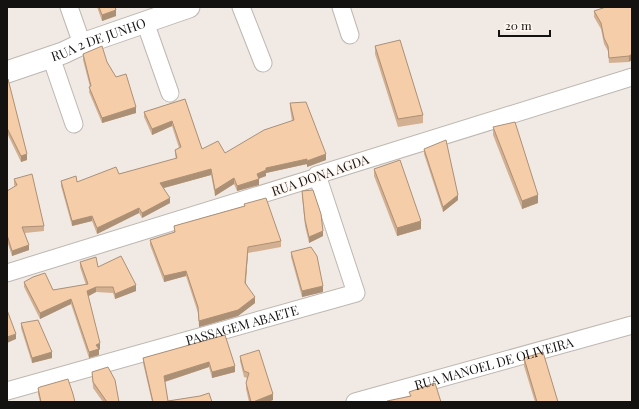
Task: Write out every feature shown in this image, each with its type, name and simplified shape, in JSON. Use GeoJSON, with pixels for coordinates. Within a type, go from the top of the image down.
{"type":"FeatureCollection","features":[{"type":"Feature","properties":{"kind":"street"},"geometry":{"type":"LineString","coordinates":[[69,7],[82,44]]}},
{"type":"Feature","properties":{"kind":"street","name":"RUA 2 DE JUNHO"},"geometry":{"type":"LineString","coordinates":[[7,72],[189,7]]}},
{"type":"Feature","properties":{"kind":"street"},"geometry":{"type":"LineString","coordinates":[[241,7],[263,63]]}},
{"type":"Feature","properties":{"kind":"street"},"geometry":{"type":"LineString","coordinates":[[340,7],[350,35]]}},
{"type":"Feature","properties":{"kind":"street"},"geometry":{"type":"LineString","coordinates":[[145,22],[170,93]]}},
{"type":"Feature","properties":{"kind":"street"},"geometry":{"type":"LineString","coordinates":[[51,57],[74,124]]}},
{"type":"Feature","properties":{"kind":"street","name":"RUA DONA AGDA"},"geometry":{"type":"LineString","coordinates":[[7,273],[314,178],[317,175],[632,77]]}},
{"type":"Feature","properties":{"kind":"street","name":"PASSAGEM ABAETE"},"geometry":{"type":"LineString","coordinates":[[7,391],[356,293],[317,175]]}},
{"type":"Feature","properties":{"kind":"street","name":"RUA MANOEL DE OLIVEIRA"},"geometry":{"type":"LineString","coordinates":[[355,402],[632,326]]}},
{"type":"Feature","properties":{"kind":"building"},"geometry":{"type":"Polygon","coordinates":[[[99,7],[115,7],[116,10],[102,15],[99,7]]]}},
{"type":"Feature","properties":{"kind":"building"},"geometry":{"type":"Polygon","coordinates":[[[606,7],[632,7],[632,54],[629,56],[609,58],[608,46],[604,38],[601,23],[594,11],[606,7]]]}},
{"type":"Feature","properties":{"kind":"building"},"geometry":{"type":"Polygon","coordinates":[[[400,40],[423,115],[398,119],[375,46],[400,40]]]}},
{"type":"Feature","properties":{"kind":"building"},"geometry":{"type":"Polygon","coordinates":[[[102,46],[107,62],[116,77],[126,74],[136,107],[102,118],[89,87],[91,86],[83,54],[102,46]]]}},
{"type":"Feature","properties":{"kind":"building"},"geometry":{"type":"Polygon","coordinates":[[[8,79],[27,154],[21,156],[7,128],[8,79]]]}},
{"type":"Feature","properties":{"kind":"building"},"geometry":{"type":"Polygon","coordinates":[[[185,99],[202,149],[218,141],[225,153],[264,130],[294,120],[290,103],[306,102],[326,154],[307,161],[307,159],[266,168],[266,170],[257,174],[259,179],[237,186],[234,178],[215,190],[211,169],[160,183],[170,198],[142,213],[139,208],[97,228],[92,216],[72,221],[61,181],[76,176],[77,182],[116,167],[119,174],[177,158],[175,150],[181,147],[172,121],[152,129],[144,112],[185,99]]]}},
{"type":"Feature","properties":{"kind":"building"},"geometry":{"type":"Polygon","coordinates":[[[515,122],[538,195],[522,201],[493,127],[515,122]]]}},
{"type":"Feature","properties":{"kind":"building"},"geometry":{"type":"Polygon","coordinates":[[[446,140],[458,195],[443,207],[424,149],[446,140]]]}},
{"type":"Feature","properties":{"kind":"building"},"geometry":{"type":"Polygon","coordinates":[[[400,160],[421,221],[397,228],[374,169],[400,160]]]}},
{"type":"Feature","properties":{"kind":"building"},"geometry":{"type":"Polygon","coordinates":[[[32,174],[44,226],[22,227],[29,245],[12,251],[7,235],[7,191],[17,185],[14,179],[32,174]]]}},
{"type":"Feature","properties":{"kind":"building"},"geometry":{"type":"Polygon","coordinates":[[[313,190],[321,214],[323,231],[309,237],[305,220],[302,191],[313,190]]]}},
{"type":"Feature","properties":{"kind":"building"},"geometry":{"type":"Polygon","coordinates":[[[266,198],[281,241],[248,247],[245,283],[255,297],[238,310],[199,321],[198,307],[186,271],[164,276],[150,240],[175,232],[174,226],[245,206],[244,204],[266,198]]]}},
{"type":"Feature","properties":{"kind":"building"},"geometry":{"type":"Polygon","coordinates":[[[311,247],[317,256],[323,286],[302,291],[291,252],[311,247]]]}},
{"type":"Feature","properties":{"kind":"building"},"geometry":{"type":"Polygon","coordinates":[[[121,256],[136,285],[115,294],[113,287],[96,287],[87,291],[100,343],[96,345],[99,349],[89,352],[71,299],[40,313],[24,282],[45,273],[53,290],[88,284],[80,262],[96,257],[98,267],[121,256]]]}},
{"type":"Feature","properties":{"kind":"building"},"geometry":{"type":"Polygon","coordinates":[[[7,310],[16,334],[7,337],[7,310]]]}},
{"type":"Feature","properties":{"kind":"building"},"geometry":{"type":"Polygon","coordinates":[[[38,320],[52,352],[32,358],[21,323],[38,320]]]}},
{"type":"Feature","properties":{"kind":"building"},"geometry":{"type":"Polygon","coordinates":[[[225,335],[235,366],[212,372],[209,362],[164,376],[168,401],[200,396],[209,393],[212,402],[153,402],[143,358],[225,335]]]}},
{"type":"Feature","properties":{"kind":"building"},"geometry":{"type":"Polygon","coordinates":[[[259,350],[273,394],[251,402],[246,383],[249,373],[244,371],[240,356],[259,350]]]}},
{"type":"Feature","properties":{"kind":"building"},"geometry":{"type":"Polygon","coordinates":[[[543,352],[558,402],[537,402],[524,358],[543,352]]]}},
{"type":"Feature","properties":{"kind":"building"},"geometry":{"type":"Polygon","coordinates":[[[108,367],[115,380],[119,402],[107,402],[93,382],[92,372],[108,367]]]}},
{"type":"Feature","properties":{"kind":"building"},"geometry":{"type":"Polygon","coordinates":[[[68,379],[75,402],[41,402],[38,388],[68,379]]]}},
{"type":"Feature","properties":{"kind":"building"},"geometry":{"type":"Polygon","coordinates":[[[435,383],[441,402],[387,402],[411,396],[409,392],[435,383]]]}}]}
